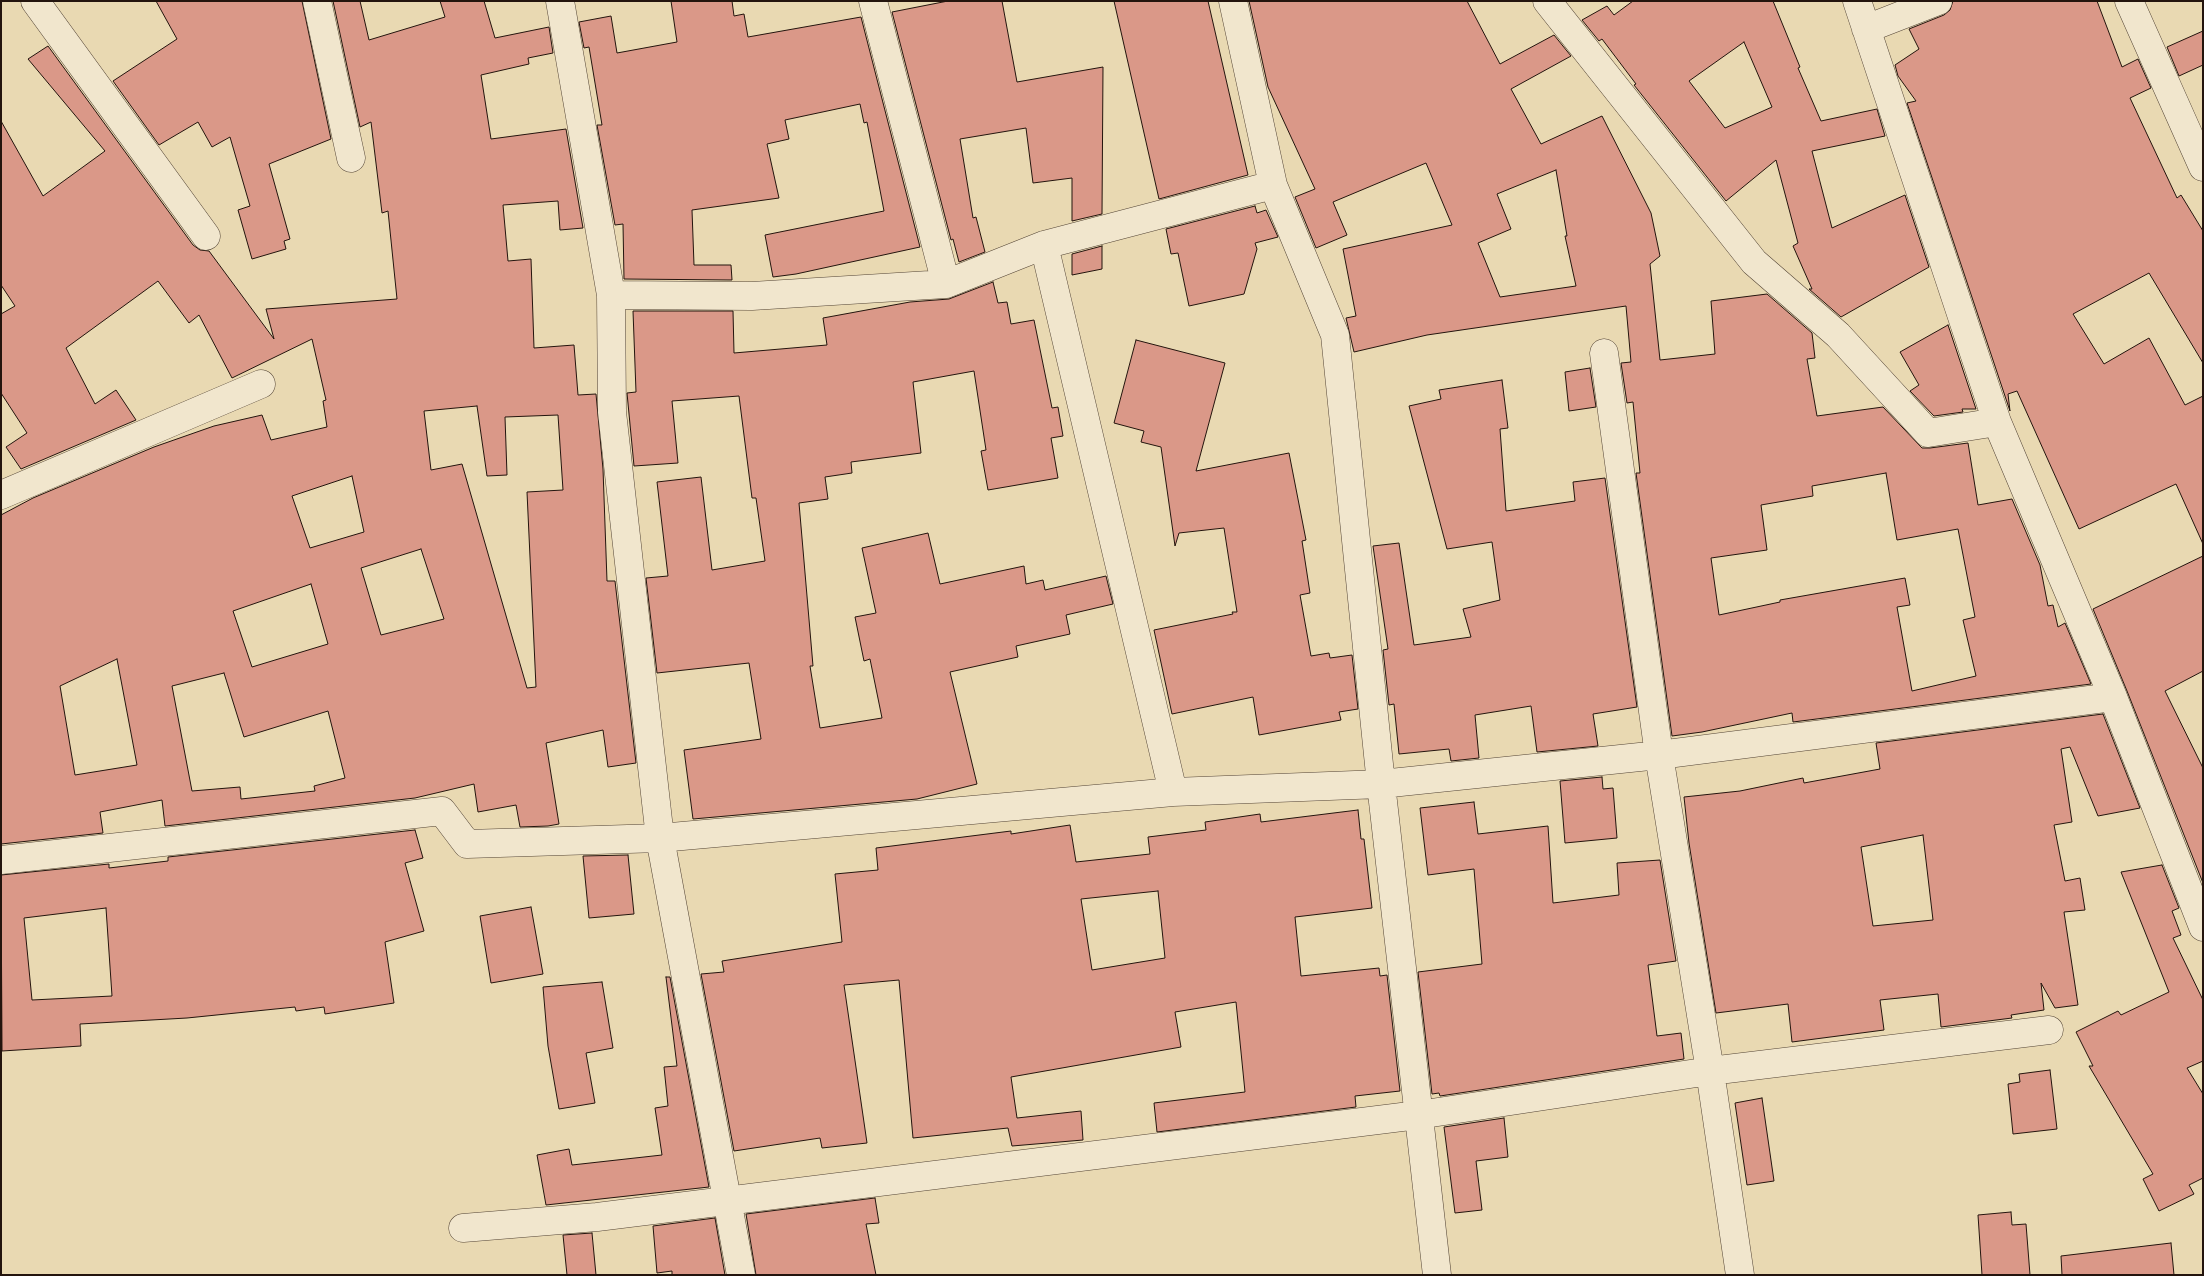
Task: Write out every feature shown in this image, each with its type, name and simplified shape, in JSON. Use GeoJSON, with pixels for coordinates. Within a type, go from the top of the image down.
{"type":"FeatureCollection","features":[{"type":"Feature","properties":{"kind":"street"},"geometry":{"type":"LineString","coordinates":[[35,1],[206,236]]}},
{"type":"Feature","properties":{"kind":"street"},"geometry":{"type":"LineString","coordinates":[[317,1],[350,158]]}},
{"type":"Feature","properties":{"kind":"street"},"geometry":{"type":"LineString","coordinates":[[560,1],[611,295],[612,412],[660,838],[741,1275]]}},
{"type":"Feature","properties":{"kind":"street"},"geometry":{"type":"LineString","coordinates":[[873,1],[946,284]]}},
{"type":"Feature","properties":{"kind":"street"},"geometry":{"type":"LineString","coordinates":[[1233,1],[1273,185],[1335,335],[1381,784],[1437,1275]]}},
{"type":"Feature","properties":{"kind":"street"},"geometry":{"type":"LineString","coordinates":[[1547,1],[1754,262],[1838,334],[1928,433],[1997,422]]}},
{"type":"Feature","properties":{"kind":"street"},"geometry":{"type":"LineString","coordinates":[[1857,1],[1997,422],[2113,697],[2203,927]]}},
{"type":"Feature","properties":{"kind":"street"},"geometry":{"type":"LineString","coordinates":[[1866,29],[1938,1]]}},
{"type":"Feature","properties":{"kind":"street"},"geometry":{"type":"LineString","coordinates":[[2129,1],[2203,167]]}},
{"type":"Feature","properties":{"kind":"street"},"geometry":{"type":"LineString","coordinates":[[611,295],[752,296],[946,284],[1044,245],[1273,185]]}},
{"type":"Feature","properties":{"kind":"street"},"geometry":{"type":"LineString","coordinates":[[1044,245],[1173,792]]}},
{"type":"Feature","properties":{"kind":"street"},"geometry":{"type":"LineString","coordinates":[[1604,353],[1659,756],[1710,1071],[1740,1275]]}},
{"type":"Feature","properties":{"kind":"street"},"geometry":{"type":"LineString","coordinates":[[1,495],[261,384]]}},
{"type":"Feature","properties":{"kind":"street"},"geometry":{"type":"LineString","coordinates":[[1,860],[442,811],[467,844],[660,838],[1173,792],[1381,784],[1659,756],[2113,697]]}},
{"type":"Feature","properties":{"kind":"street"},"geometry":{"type":"LineString","coordinates":[[463,1228],[597,1217],[728,1199],[1418,1115],[1710,1071],[2049,1030]]}},
{"type":"Feature","properties":{"kind":"building"},"geometry":{"type":"Polygon","coordinates":[[[156,1],[302,1],[331,139],[269,164],[290,239],[284,241],[286,249],[252,259],[238,210],[250,206],[230,137],[212,147],[198,122],[159,145],[113,81],[177,39],[156,1]]]}},
{"type":"Feature","properties":{"kind":"building"},"geometry":{"type":"Polygon","coordinates":[[[333,1],[360,1],[369,40],[445,17],[440,1],[484,1],[495,38],[549,27],[553,53],[528,58],[529,64],[481,75],[491,139],[566,129],[583,228],[560,230],[558,201],[503,205],[508,261],[531,259],[534,348],[574,345],[578,395],[596,394],[603,469],[607,581],[615,581],[636,763],[608,767],[603,730],[546,743],[559,824],[548,826],[520,827],[516,805],[478,812],[474,784],[415,798],[165,826],[162,800],[100,812],[103,833],[1,844],[1,515],[33,498],[154,447],[214,426],[262,415],[271,440],[327,427],[323,401],[326,400],[312,339],[232,378],[199,315],[189,323],[158,281],[66,348],[95,404],[116,390],[136,420],[21,469],[6,447],[27,433],[1,393],[1,314],[15,306],[1,285],[1,121],[43,196],[105,151],[28,59],[48,46],[193,245],[200,250],[209,251],[274,339],[266,309],[397,299],[388,211],[382,213],[371,122],[360,127],[333,1]],[[477,406],[424,411],[431,470],[462,464],[527,688],[536,687],[527,492],[563,490],[558,415],[505,417],[507,475],[487,476],[477,406]],[[352,476],[292,496],[310,548],[364,532],[352,476]],[[421,549],[361,568],[381,635],[444,619],[421,549]],[[311,584],[233,611],[252,667],[328,644],[311,584]],[[117,659],[60,686],[75,775],[137,765],[117,659]],[[224,673],[172,686],[192,791],[240,787],[241,799],[315,791],[314,786],[345,778],[328,711],[244,737],[224,673]]]}},
{"type":"Feature","properties":{"kind":"building"},"geometry":{"type":"Polygon","coordinates":[[[671,1],[732,1],[734,16],[744,14],[748,37],[861,17],[920,247],[796,274],[773,277],[765,235],[884,211],[867,122],[864,123],[860,104],[785,120],[789,139],[767,144],[779,198],[692,210],[694,265],[731,265],[732,280],[624,279],[623,224],[615,225],[597,125],[602,125],[589,47],[584,48],[579,22],[611,16],[617,53],[677,42],[671,1]]]}},
{"type":"Feature","properties":{"kind":"building"},"geometry":{"type":"Polygon","coordinates":[[[948,1],[1002,1],[1017,82],[1103,67],[1102,214],[1072,221],[1072,178],[1033,183],[1026,128],[960,139],[973,218],[976,217],[985,252],[959,262],[953,239],[951,240],[892,12],[948,1]]]}},
{"type":"Feature","properties":{"kind":"building"},"geometry":{"type":"Polygon","coordinates":[[[1114,1],[1208,1],[1248,175],[1159,199],[1114,1]]]}},
{"type":"Feature","properties":{"kind":"building"},"geometry":{"type":"Polygon","coordinates":[[[1249,1],[1467,1],[1500,64],[1554,35],[1571,56],[1511,89],[1541,144],[1602,116],[1651,213],[1660,256],[1650,264],[1660,360],[1715,354],[1711,301],[1767,294],[1812,333],[1815,358],[1807,359],[1817,416],[1883,407],[1922,448],[1968,443],[1978,505],[2012,499],[2040,565],[2048,606],[2053,605],[2058,627],[2065,623],[2091,684],[1793,722],[1792,713],[1702,732],[1672,736],[1636,473],[1640,473],[1633,402],[1627,403],[1621,363],[1631,362],[1626,306],[1427,335],[1354,352],[1346,318],[1356,316],[1343,249],[1452,225],[1426,163],[1333,202],[1347,235],[1316,248],[1295,197],[1315,189],[1268,87],[1249,1]],[[1556,170],[1497,194],[1511,229],[1478,243],[1500,297],[1576,286],[1565,236],[1567,236],[1556,170]],[[1886,473],[1812,486],[1813,496],[1761,505],[1767,550],[1711,558],[1719,615],[1780,602],[1780,600],[1905,578],[1910,605],[1897,607],[1912,691],[1976,676],[1963,620],[1975,617],[1958,529],[1897,540],[1886,473]]]}},
{"type":"Feature","properties":{"kind":"building"},"geometry":{"type":"Polygon","coordinates":[[[1633,1],[1773,1],[1800,67],[1798,68],[1821,121],[1877,109],[1885,136],[1812,151],[1832,228],[1905,195],[1929,267],[1841,317],[1809,289],[1812,289],[1793,246],[1798,243],[1776,160],[1726,201],[1634,85],[1636,84],[1602,39],[1599,41],[1582,20],[1607,6],[1614,15],[1633,1]],[[1744,42],[1689,81],[1725,128],[1772,107],[1744,42]]]}},
{"type":"Feature","properties":{"kind":"building"},"geometry":{"type":"Polygon","coordinates":[[[1953,1],[2097,1],[2122,67],[2138,59],[2151,88],[2130,98],[2177,198],[2181,195],[2203,231],[2203,363],[2149,273],[2073,314],[2104,364],[2149,338],[2185,405],[2203,396],[2203,544],[2176,484],[2079,529],[2017,391],[2008,394],[2010,411],[1907,103],[1916,101],[1898,76],[1895,65],[1919,49],[1909,29],[1944,15],[1950,10],[1953,1]]]}},
{"type":"Feature","properties":{"kind":"building"},"geometry":{"type":"Polygon","coordinates":[[[2203,31],[2203,65],[2179,76],[2167,47],[2203,31]]]}},
{"type":"Feature","properties":{"kind":"building"},"geometry":{"type":"Polygon","coordinates":[[[1255,206],[1257,213],[1266,210],[1278,237],[1255,243],[1257,249],[1244,294],[1189,306],[1178,253],[1171,254],[1166,229],[1255,206]]]}},
{"type":"Feature","properties":{"kind":"building"},"geometry":{"type":"Polygon","coordinates":[[[1102,246],[1102,269],[1072,275],[1072,254],[1102,246]]]}},
{"type":"Feature","properties":{"kind":"building"},"geometry":{"type":"Polygon","coordinates":[[[993,282],[998,303],[1007,302],[1011,324],[1034,320],[1052,408],[1058,407],[1063,436],[1051,438],[1058,478],[988,490],[981,451],[986,450],[974,371],[913,382],[921,453],[851,462],[852,473],[825,477],[828,499],[799,503],[813,666],[810,666],[820,728],[882,718],[870,659],[864,661],[855,617],[876,613],[862,548],[928,533],[940,584],[1024,566],[1026,584],[1043,580],[1045,590],[1106,576],[1113,604],[1066,615],[1070,634],[1016,646],[1018,657],[950,672],[977,784],[917,799],[693,819],[684,750],[761,739],[749,663],[657,673],[646,578],[668,576],[657,482],[701,477],[712,570],[765,561],[756,498],[752,498],[739,396],[672,401],[678,463],[634,466],[627,393],[636,392],[633,311],[733,311],[734,353],[827,345],[823,318],[910,302],[949,299],[993,282]]]}},
{"type":"Feature","properties":{"kind":"building"},"geometry":{"type":"Polygon","coordinates":[[[1948,325],[1976,409],[1962,409],[1963,412],[1934,416],[1910,391],[1919,385],[1900,352],[1948,325]]]}},
{"type":"Feature","properties":{"kind":"building"},"geometry":{"type":"Polygon","coordinates":[[[1136,340],[1225,363],[1196,471],[1289,453],[1306,540],[1302,541],[1310,593],[1300,595],[1311,656],[1329,653],[1330,658],[1352,655],[1358,709],[1339,712],[1341,720],[1259,735],[1253,697],[1172,714],[1154,630],[1237,612],[1224,528],[1179,533],[1175,546],[1161,447],[1141,442],[1144,431],[1114,423],[1136,340]]]}},
{"type":"Feature","properties":{"kind":"building"},"geometry":{"type":"Polygon","coordinates":[[[1590,368],[1596,407],[1569,411],[1565,372],[1590,368]]]}},
{"type":"Feature","properties":{"kind":"building"},"geometry":{"type":"Polygon","coordinates":[[[1502,380],[1508,428],[1500,429],[1506,511],[1575,501],[1573,482],[1605,478],[1637,707],[1593,714],[1598,746],[1537,752],[1531,706],[1475,715],[1479,758],[1451,761],[1449,749],[1399,754],[1394,704],[1389,705],[1383,650],[1388,649],[1373,546],[1399,543],[1414,645],[1471,637],[1463,609],[1500,600],[1492,542],[1447,549],[1409,406],[1441,399],[1439,390],[1502,380]]]}},
{"type":"Feature","properties":{"kind":"building"},"geometry":{"type":"Polygon","coordinates":[[[2203,556],[2203,671],[2165,691],[2203,768],[2203,883],[2093,609],[2203,556]]]}},
{"type":"Feature","properties":{"kind":"building"},"geometry":{"type":"Polygon","coordinates":[[[2103,714],[2140,808],[2098,816],[2070,747],[2061,749],[2072,822],[2054,825],[2065,881],[2080,878],[2085,910],[2064,912],[2078,1005],[2055,1008],[2041,983],[2044,1010],[2011,1015],[2012,1018],[1941,1027],[1938,994],[1880,1000],[1884,1030],[1792,1042],[1788,1004],[1716,1013],[1689,843],[1684,797],[1740,791],[1803,778],[1804,783],[1880,769],[1876,743],[2103,714]],[[1923,835],[1861,847],[1873,926],[1933,920],[1923,835]]]}},
{"type":"Feature","properties":{"kind":"building"},"geometry":{"type":"Polygon","coordinates":[[[1602,777],[1603,789],[1613,788],[1617,838],[1565,843],[1560,781],[1602,777]]]}},
{"type":"Feature","properties":{"kind":"building"},"geometry":{"type":"Polygon","coordinates":[[[1474,802],[1478,834],[1548,826],[1553,903],[1619,895],[1617,863],[1660,860],[1676,961],[1648,965],[1657,1036],[1681,1033],[1684,1059],[1440,1096],[1439,1093],[1432,1094],[1418,972],[1482,964],[1474,869],[1428,875],[1420,808],[1474,802]]]}},
{"type":"Feature","properties":{"kind":"building"},"geometry":{"type":"Polygon","coordinates":[[[1358,810],[1361,839],[1364,839],[1372,908],[1295,917],[1301,976],[1379,968],[1380,976],[1387,975],[1400,1091],[1355,1096],[1356,1107],[1157,1132],[1154,1103],[1245,1092],[1236,1002],[1175,1012],[1181,1047],[1011,1077],[1017,1118],[1081,1111],[1083,1140],[1012,1146],[1008,1128],[913,1138],[899,980],[844,985],[867,1143],[822,1148],[820,1138],[734,1151],[701,974],[724,972],[722,961],[842,942],[835,874],[878,870],[876,848],[1011,831],[1011,834],[1070,825],[1076,862],[1150,854],[1148,837],[1206,830],[1205,822],[1260,814],[1261,822],[1358,810]],[[1158,891],[1081,899],[1092,970],[1165,958],[1158,891]]]}},
{"type":"Feature","properties":{"kind":"building"},"geometry":{"type":"Polygon","coordinates":[[[415,830],[423,858],[405,863],[424,931],[385,942],[394,1003],[325,1014],[324,1007],[296,1011],[295,1007],[187,1018],[80,1024],[81,1046],[2,1051],[1,875],[109,864],[109,868],[168,861],[168,857],[415,830]],[[106,908],[24,918],[32,1000],[112,996],[106,908]]]}},
{"type":"Feature","properties":{"kind":"building"},"geometry":{"type":"Polygon","coordinates":[[[628,855],[634,914],[589,918],[583,856],[628,855]]]}},
{"type":"Feature","properties":{"kind":"building"},"geometry":{"type":"Polygon","coordinates":[[[2162,865],[2179,908],[2172,911],[2181,935],[2173,938],[2203,1000],[2203,1061],[2187,1068],[2203,1094],[2203,1178],[2189,1185],[2194,1194],[2159,1211],[2143,1179],[2153,1174],[2089,1066],[2093,1066],[2076,1032],[2118,1011],[2121,1015],[2169,992],[2121,872],[2162,865]]]}},
{"type":"Feature","properties":{"kind":"building"},"geometry":{"type":"Polygon","coordinates":[[[531,907],[543,974],[491,983],[480,916],[531,907]]]}},
{"type":"Feature","properties":{"kind":"building"},"geometry":{"type":"Polygon","coordinates":[[[666,977],[670,977],[709,1187],[546,1205],[537,1155],[569,1149],[572,1165],[662,1155],[655,1108],[668,1106],[664,1067],[677,1066],[666,977]]]}},
{"type":"Feature","properties":{"kind":"building"},"geometry":{"type":"Polygon","coordinates":[[[602,982],[613,1048],[586,1053],[595,1103],[559,1109],[548,1046],[543,987],[602,982]]]}},
{"type":"Feature","properties":{"kind":"building"},"geometry":{"type":"Polygon","coordinates":[[[2050,1070],[2057,1129],[2013,1134],[2008,1084],[2020,1082],[2019,1074],[2050,1070]]]}},
{"type":"Feature","properties":{"kind":"building"},"geometry":{"type":"Polygon","coordinates":[[[1762,1098],[1774,1181],[1747,1185],[1735,1103],[1762,1098]]]}},
{"type":"Feature","properties":{"kind":"building"},"geometry":{"type":"Polygon","coordinates":[[[1504,1118],[1508,1157],[1476,1161],[1482,1210],[1455,1213],[1444,1127],[1504,1118]]]}},
{"type":"Feature","properties":{"kind":"building"},"geometry":{"type":"Polygon","coordinates":[[[875,1198],[879,1223],[866,1224],[876,1275],[756,1275],[746,1214],[875,1198]]]}},
{"type":"Feature","properties":{"kind":"building"},"geometry":{"type":"Polygon","coordinates":[[[2011,1212],[2012,1225],[2026,1224],[2030,1275],[1982,1275],[1978,1215],[2011,1212]]]}},
{"type":"Feature","properties":{"kind":"building"},"geometry":{"type":"Polygon","coordinates":[[[715,1218],[725,1275],[672,1275],[672,1271],[657,1273],[653,1226],[715,1218]]]}},
{"type":"Feature","properties":{"kind":"building"},"geometry":{"type":"Polygon","coordinates":[[[592,1233],[596,1275],[567,1275],[563,1235],[592,1233]]]}},
{"type":"Feature","properties":{"kind":"building"},"geometry":{"type":"Polygon","coordinates":[[[2171,1243],[2174,1275],[2062,1275],[2061,1256],[2171,1243]]]}}]}
